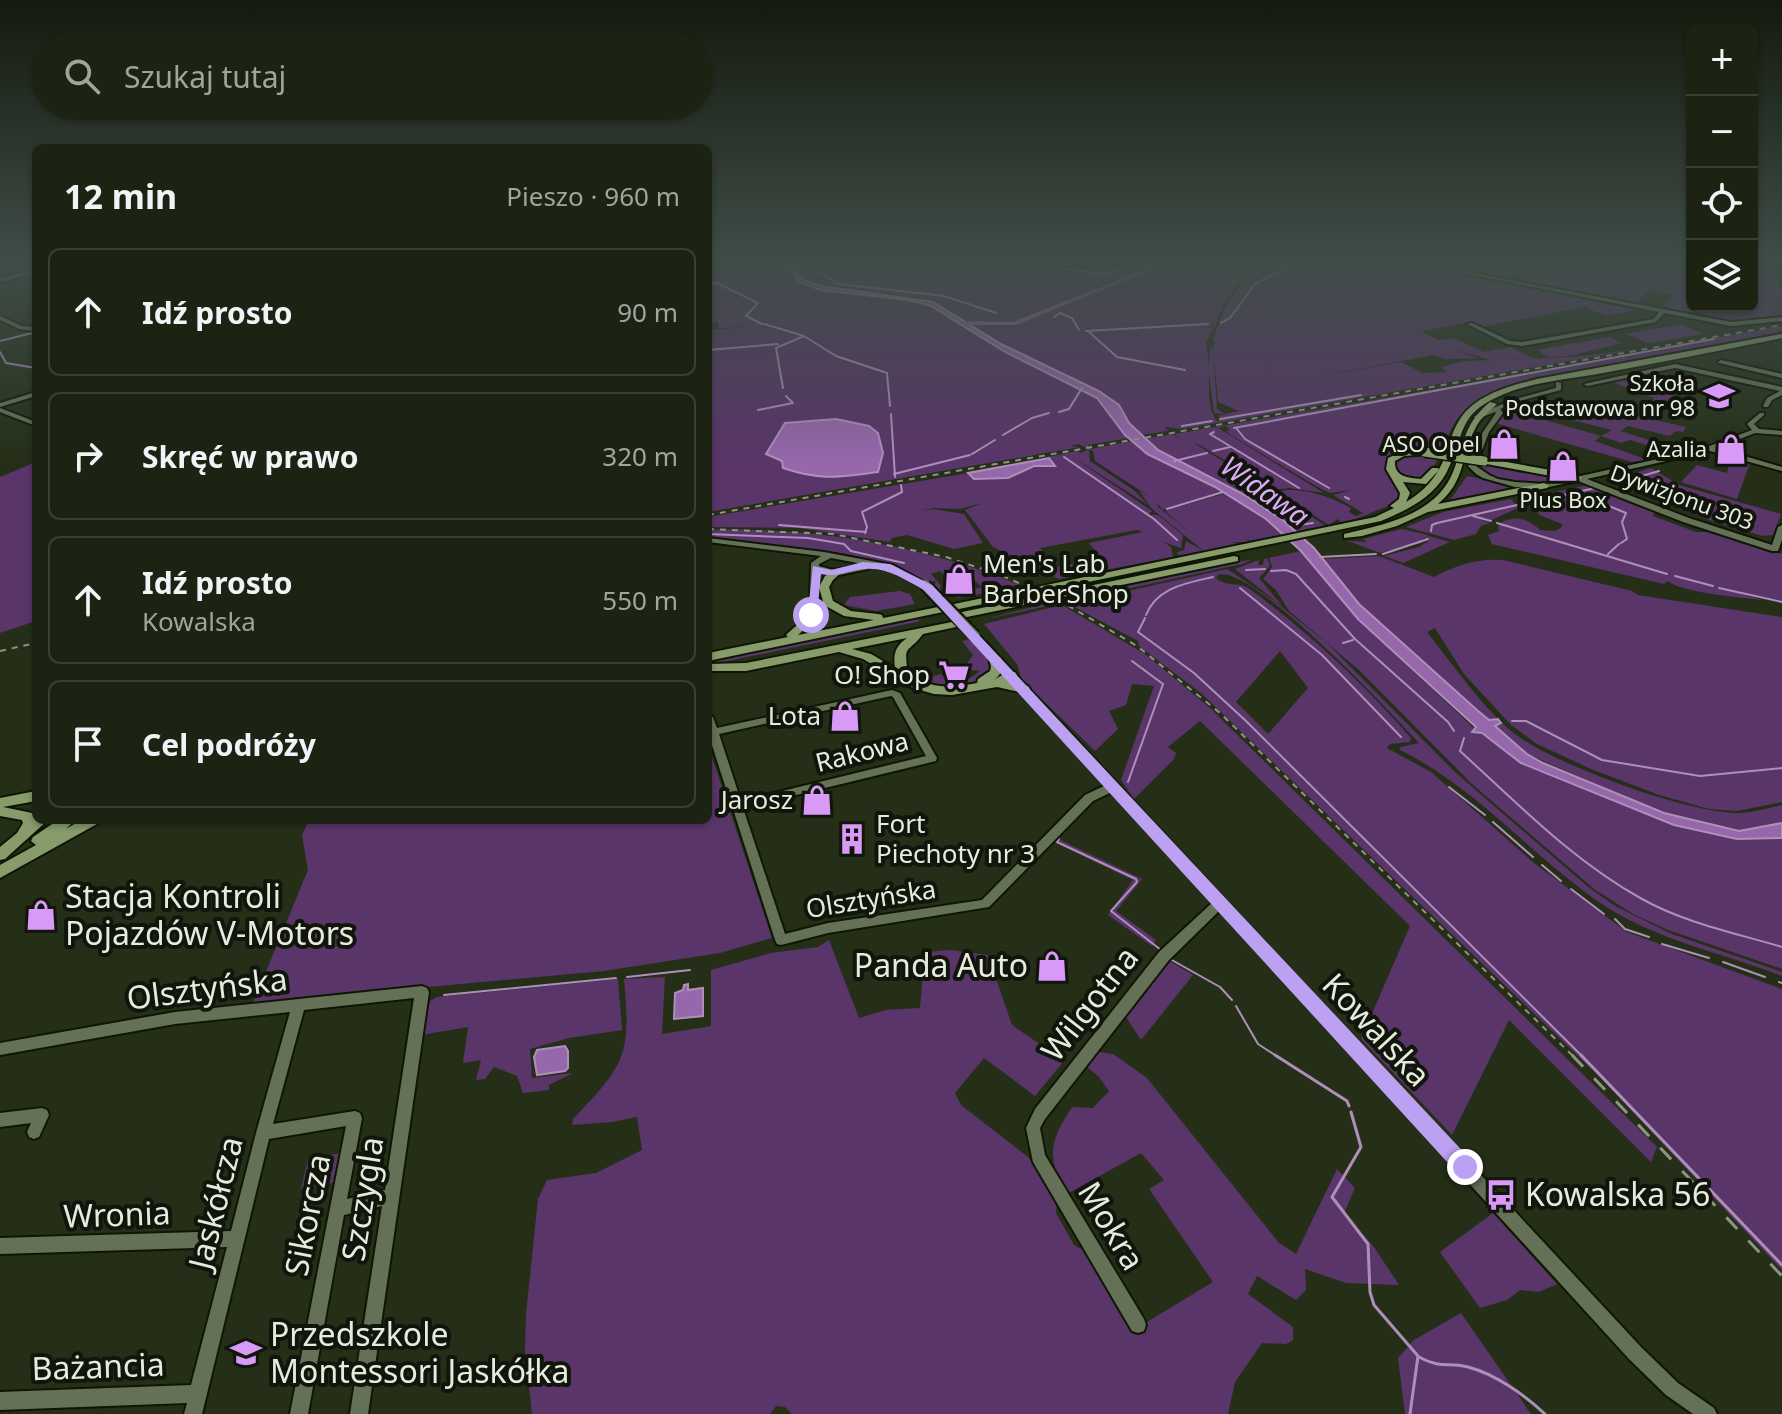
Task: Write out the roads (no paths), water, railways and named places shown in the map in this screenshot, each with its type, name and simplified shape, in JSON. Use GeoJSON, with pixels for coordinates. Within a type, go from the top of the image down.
{"type":"FeatureCollection","features":[{"type":"Feature","properties":{"kind":"main road"},"geometry":{"type":"LineString","coordinates":[[1346,530],[1388,515],[1421,497],[1442,474],[1456,428],[1469,411],[1506,391],[1781,336]]}},
{"type":"Feature","properties":{"kind":"main road"},"geometry":{"type":"LineString","coordinates":[[1422,510],[1451,484],[1467,432],[1477,417],[1507,397],[1781,336]]}},
{"type":"Feature","properties":{"kind":"main road"},"geometry":{"type":"LineString","coordinates":[[1393,473],[1408,481],[1428,481],[1451,444]]}},
{"type":"Feature","properties":{"kind":"main road"},"geometry":{"type":"LineString","coordinates":[[1346,530],[1403,500],[1405,491],[1390,463],[1395,457],[1425,452],[1578,478]]}},
{"type":"Feature","properties":{"kind":"main road"},"geometry":{"type":"LineString","coordinates":[[1506,481],[1515,492]]}},
{"type":"Feature","properties":{"kind":"main road"},"geometry":{"type":"LineString","coordinates":[[712,667],[1014,599],[1346,530],[1391,524],[1422,510],[1544,486]]}},
{"type":"Feature","properties":{"kind":"main road"},"geometry":{"type":"LineString","coordinates":[[840,571],[830,576],[824,588],[828,603],[851,615],[878,617]]}},
{"type":"Feature","properties":{"kind":"main road"},"geometry":{"type":"LineString","coordinates":[[792,635],[809,620],[814,599]]}},
{"type":"Feature","properties":{"kind":"main road"},"geometry":{"type":"LineString","coordinates":[[732,653],[792,635],[878,617],[953,612],[990,616],[1014,599]]}},
{"type":"Feature","properties":{"kind":"main road"},"geometry":{"type":"LineString","coordinates":[[902,675],[898,660],[902,649],[953,612]]}},
{"type":"Feature","properties":{"kind":"main road"},"geometry":{"type":"LineString","coordinates":[[712,656],[953,612]]}},
{"type":"Feature","properties":{"kind":"main road"},"geometry":{"type":"LineString","coordinates":[[712,668],[746,667],[929,630]]}},
{"type":"Feature","properties":{"kind":"main road"},"geometry":{"type":"LineString","coordinates":[[829,651],[861,653],[919,686],[936,691],[995,684],[1024,689]]}},
{"type":"Feature","properties":{"kind":"main road"},"geometry":{"type":"LineString","coordinates":[[971,688],[994,675],[998,665],[995,658]]}},
{"type":"Feature","properties":{"kind":"main road"},"geometry":{"type":"LineString","coordinates":[[995,684],[1011,675]]}},
{"type":"Feature","properties":{"kind":"main road"},"geometry":{"type":"LineString","coordinates":[[1,809],[32,797]]}},
{"type":"Feature","properties":{"kind":"main road"},"geometry":{"type":"LineString","coordinates":[[1,809],[32,806]]}},
{"type":"Feature","properties":{"kind":"main road"},"geometry":{"type":"LineString","coordinates":[[1,809],[28,816],[30,823],[22,835]]}},
{"type":"Feature","properties":{"kind":"main road"},"geometry":{"type":"LineString","coordinates":[[0,855],[36,824]]}},
{"type":"Feature","properties":{"kind":"main road"},"geometry":{"type":"LineString","coordinates":[[0,871],[63,824]]}},
{"type":"Feature","properties":{"kind":"main road"},"geometry":{"type":"LineString","coordinates":[[0,871],[85,824]]}},
{"type":"Feature","properties":{"kind":"street"},"geometry":{"type":"LineString","coordinates":[[1478,328],[1509,343],[1520,344],[1613,328]]}},
{"type":"Feature","properties":{"kind":"street"},"geometry":{"type":"LineString","coordinates":[[1721,362],[1782,376]]}},
{"type":"Feature","properties":{"kind":"street"},"geometry":{"type":"LineString","coordinates":[[1587,384],[1675,366],[1782,391]]}},
{"type":"Feature","properties":{"kind":"street"},"geometry":{"type":"LineString","coordinates":[[1477,417],[1558,386]]}},
{"type":"Feature","properties":{"kind":"street"},"geometry":{"type":"LineString","coordinates":[[1766,406],[1769,399],[1782,391]]}},
{"type":"Feature","properties":{"kind":"street"},"geometry":{"type":"LineString","coordinates":[[0,408],[32,396]]}},
{"type":"Feature","properties":{"kind":"street"},"geometry":{"type":"LineString","coordinates":[[0,408],[32,422]]}},
{"type":"Feature","properties":{"kind":"street"},"geometry":{"type":"LineString","coordinates":[[1496,409],[1500,413],[1486,432],[1472,466],[1483,475],[1544,486],[1564,477]]}},
{"type":"Feature","properties":{"kind":"street"},"geometry":{"type":"LineString","coordinates":[[1757,431],[1750,424],[1762,414]]}},
{"type":"Feature","properties":{"kind":"street"},"geometry":{"type":"LineString","coordinates":[[1578,478],[1711,449],[1757,431],[1782,433]]}},
{"type":"Feature","properties":{"kind":"street"},"geometry":{"type":"LineString","coordinates":[[1711,449],[1782,469]]}},
{"type":"Feature","properties":{"kind":"street","name":"Dywizjonu 303"},"geometry":{"type":"LineString","coordinates":[[1578,478],[1686,520],[1775,549],[1782,527]]}},
{"type":"Feature","properties":{"kind":"street","name":"Kowalska"},"geometry":{"type":"LineString","coordinates":[[712,540],[843,557],[886,566],[925,585],[1635,1353],[1672,1389],[1708,1414]]}},
{"type":"Feature","properties":{"kind":"street"},"geometry":{"type":"LineString","coordinates":[[784,549],[806,555],[824,572],[886,566]]}},
{"type":"Feature","properties":{"kind":"street"},"geometry":{"type":"LineString","coordinates":[[814,599],[816,566],[819,558],[830,555]]}},
{"type":"Feature","properties":{"kind":"street"},"geometry":{"type":"LineString","coordinates":[[840,571],[848,564],[843,557]]}},
{"type":"Feature","properties":{"kind":"street","name":"Rakowa"},"geometry":{"type":"LineString","coordinates":[[713,732],[892,693],[897,695],[932,758],[735,806]]}},
{"type":"Feature","properties":{"kind":"street"},"geometry":{"type":"LineString","coordinates":[[712,729],[735,806]]}},
{"type":"Feature","properties":{"kind":"street","name":"Olsztyńska"},"geometry":{"type":"LineString","coordinates":[[735,806],[781,940],[828,928],[985,904],[1089,798],[1114,786]]}},
{"type":"Feature","properties":{"kind":"street","name":"Wilgotna"},"geometry":{"type":"LineString","coordinates":[[1038,1157],[1033,1128],[1040,1114],[1164,956],[1221,902]]}},
{"type":"Feature","properties":{"kind":"street","name":"Olsztyńska"},"geometry":{"type":"LineString","coordinates":[[0,1049],[175,1018],[422,992]]}},
{"type":"Feature","properties":{"kind":"street","name":"Szczygla"},"geometry":{"type":"LineString","coordinates":[[359,1414],[422,992]]}},
{"type":"Feature","properties":{"kind":"street","name":"Jaskółcza"},"geometry":{"type":"LineString","coordinates":[[193,1414],[235,1239],[298,1006]]}},
{"type":"Feature","properties":{"kind":"street"},"geometry":{"type":"LineString","coordinates":[[0,1120],[42,1115],[34,1132]]}},
{"type":"Feature","properties":{"kind":"street","name":"Sikorcza"},"geometry":{"type":"LineString","coordinates":[[263,1133],[355,1118],[299,1414]]}},
{"type":"Feature","properties":{"kind":"street","name":"Mokra"},"geometry":{"type":"LineString","coordinates":[[1038,1157],[1138,1325]]}},
{"type":"Feature","properties":{"kind":"street"},"geometry":{"type":"LineString","coordinates":[[338,1209],[392,1196]]}},
{"type":"Feature","properties":{"kind":"street","name":"Wronia"},"geometry":{"type":"LineString","coordinates":[[0,1246],[235,1239]]}},
{"type":"Feature","properties":{"kind":"street","name":"Bażancia"},"geometry":{"type":"LineString","coordinates":[[0,1401],[198,1394]]}},
{"type":"Feature","properties":{"kind":"waterway"},"geometry":{"type":"LineString","coordinates":[[777,328],[804,336]]}},
{"type":"Feature","properties":{"kind":"waterway"},"geometry":{"type":"LineString","coordinates":[[1086,331],[1139,328]]}},
{"type":"Feature","properties":{"kind":"waterway"},"geometry":{"type":"LineString","coordinates":[[1089,332],[1117,357],[1185,370]]}},
{"type":"Feature","properties":{"kind":"waterway"},"geometry":{"type":"LineString","coordinates":[[0,341],[32,333]]}},
{"type":"Feature","properties":{"kind":"waterway"},"geometry":{"type":"LineString","coordinates":[[783,388],[776,348],[804,336]]}},
{"type":"Feature","properties":{"kind":"waterway"},"geometry":{"type":"LineString","coordinates":[[804,336],[836,356],[887,373],[890,406]]}},
{"type":"Feature","properties":{"kind":"waterway"},"geometry":{"type":"LineString","coordinates":[[1234,428],[1714,339]]}},
{"type":"Feature","properties":{"kind":"waterway"},"geometry":{"type":"LineString","coordinates":[[712,350],[778,344]]}},
{"type":"Feature","properties":{"kind":"waterway"},"geometry":{"type":"LineString","coordinates":[[0,352],[6,363],[32,367]]}},
{"type":"Feature","properties":{"kind":"waterway"},"geometry":{"type":"LineString","coordinates":[[1059,412],[1069,409],[1082,388]]}},
{"type":"Feature","properties":{"kind":"waterway"},"geometry":{"type":"LineString","coordinates":[[1220,419],[1361,395]]}},
{"type":"Feature","properties":{"kind":"waterway"},"geometry":{"type":"LineString","coordinates":[[758,410],[793,403],[786,396]]}},
{"type":"Feature","properties":{"kind":"waterway"},"geometry":{"type":"LineString","coordinates":[[1003,435],[1032,418],[1049,413]]}},
{"type":"Feature","properties":{"kind":"waterway"},"geometry":{"type":"LineString","coordinates":[[891,414],[895,474]]}},
{"type":"Feature","properties":{"kind":"waterway"},"geometry":{"type":"LineString","coordinates":[[1182,426],[1212,421]]}},
{"type":"Feature","properties":{"kind":"waterway"},"geometry":{"type":"LineString","coordinates":[[1237,429],[1245,439],[1329,488]]}},
{"type":"Feature","properties":{"kind":"waterway","name":"Widawa"},"geometry":{"type":"LineString","coordinates":[[1214,432],[1210,434],[1299,488]]}},
{"type":"Feature","properties":{"kind":"waterway"},"geometry":{"type":"LineString","coordinates":[[972,454],[995,440]]}},
{"type":"Feature","properties":{"kind":"waterway","name":"Widawa"},"geometry":{"type":"LineString","coordinates":[[1213,451],[1230,447]]}},
{"type":"Feature","properties":{"kind":"waterway"},"geometry":{"type":"LineString","coordinates":[[1174,461],[1207,453]]}},
{"type":"Feature","properties":{"kind":"waterway"},"geometry":{"type":"LineString","coordinates":[[895,474],[970,455]]}},
{"type":"Feature","properties":{"kind":"waterway"},"geometry":{"type":"LineString","coordinates":[[1064,457],[1154,519],[1177,540]]}},
{"type":"Feature","properties":{"kind":"waterway"},"geometry":{"type":"LineString","coordinates":[[1615,484],[1659,471]]}},
{"type":"Feature","properties":{"kind":"waterway"},"geometry":{"type":"LineString","coordinates":[[865,532],[867,527],[862,512],[902,492],[901,485]]}},
{"type":"Feature","properties":{"kind":"waterway"},"geometry":{"type":"LineString","coordinates":[[1524,504],[1595,488]]}},
{"type":"Feature","properties":{"kind":"waterway","name":"Widawa"},"geometry":{"type":"LineString","coordinates":[[1167,509],[1223,492]]}},
{"type":"Feature","properties":{"kind":"waterway"},"geometry":{"type":"LineString","coordinates":[[1577,493],[1626,513],[1622,522],[1627,539],[1621,543]]}},
{"type":"Feature","properties":{"kind":"waterway"},"geometry":{"type":"LineString","coordinates":[[1345,497],[1349,499]]}},
{"type":"Feature","properties":{"kind":"waterway"},"geometry":{"type":"LineString","coordinates":[[1431,531],[1432,525],[1437,523],[1517,505]]}},
{"type":"Feature","properties":{"kind":"waterway"},"geometry":{"type":"LineString","coordinates":[[1473,516],[1491,521]]}},
{"type":"Feature","properties":{"kind":"waterway","name":"Widawa"},"geometry":{"type":"LineString","coordinates":[[1299,525],[1313,523]]}},
{"type":"Feature","properties":{"kind":"waterway"},"geometry":{"type":"LineString","coordinates":[[1497,523],[1667,574]]}},
{"type":"Feature","properties":{"kind":"waterway"},"geometry":{"type":"LineString","coordinates":[[779,525],[865,532]]}},
{"type":"Feature","properties":{"kind":"waterway"},"geometry":{"type":"LineString","coordinates":[[712,534],[808,538],[844,544],[851,551],[904,563]]}},
{"type":"Feature","properties":{"kind":"waterway"},"geometry":{"type":"LineString","coordinates":[[1383,554],[1428,539]]}},
{"type":"Feature","properties":{"kind":"waterway"},"geometry":{"type":"LineString","coordinates":[[1608,554],[1619,544]]}},
{"type":"Feature","properties":{"kind":"waterway"},"geometry":{"type":"LineString","coordinates":[[1320,557],[1376,554]]}},
{"type":"Feature","properties":{"kind":"waterway"},"geometry":{"type":"LineString","coordinates":[[1246,570],[1265,569]]}},
{"type":"Feature","properties":{"kind":"waterway"},"geometry":{"type":"LineString","coordinates":[[1271,571],[1286,570],[1296,574],[1355,639],[1448,722],[1454,731]]}},
{"type":"Feature","properties":{"kind":"waterway"},"geometry":{"type":"LineString","coordinates":[[1675,576],[1713,586]]}},
{"type":"Feature","properties":{"kind":"waterway"},"geometry":{"type":"LineString","coordinates":[[1146,615],[1165,592],[1213,577]]}},
{"type":"Feature","properties":{"kind":"waterway"},"geometry":{"type":"LineString","coordinates":[[1240,588],[1322,655],[1401,737]]}},
{"type":"Feature","properties":{"kind":"waterway"},"geometry":{"type":"LineString","coordinates":[[1719,588],[1782,602]]}},
{"type":"Feature","properties":{"kind":"waterway"},"geometry":{"type":"LineString","coordinates":[[1145,618],[1138,632],[1194,673],[1246,721],[1581,1055]]}},
{"type":"Feature","properties":{"kind":"waterway"},"geometry":{"type":"LineString","coordinates":[[1343,643],[1353,640]]}},
{"type":"Feature","properties":{"kind":"waterway"},"geometry":{"type":"LineString","coordinates":[[1128,782],[1163,684],[1132,661]]}},
{"type":"Feature","properties":{"kind":"waterway"},"geometry":{"type":"LineString","coordinates":[[1512,721],[1526,721],[1602,760],[1700,776],[1782,768]]}},
{"type":"Feature","properties":{"kind":"waterway"},"geometry":{"type":"LineString","coordinates":[[1464,738],[1460,751],[1546,830],[1617,884],[1675,915],[1782,947]]}},
{"type":"Feature","properties":{"kind":"waterway"},"geometry":{"type":"LineString","coordinates":[[1449,787],[1485,815]]}},
{"type":"Feature","properties":{"kind":"waterway"},"geometry":{"type":"LineString","coordinates":[[1493,822],[1533,857]]}},
{"type":"Feature","properties":{"kind":"waterway"},"geometry":{"type":"LineString","coordinates":[[1059,839],[1057,842],[1136,879],[1137,882],[1111,911],[1161,950]]}},
{"type":"Feature","properties":{"kind":"waterway"},"geometry":{"type":"LineString","coordinates":[[1542,865],[1561,881]]}},
{"type":"Feature","properties":{"kind":"waterway"},"geometry":{"type":"LineString","coordinates":[[1571,889],[1604,914]]}},
{"type":"Feature","properties":{"kind":"waterway"},"geometry":{"type":"LineString","coordinates":[[1615,919],[1625,929],[1649,937]]}},
{"type":"Feature","properties":{"kind":"waterway"},"geometry":{"type":"LineString","coordinates":[[1662,944],[1709,958]]}},
{"type":"Feature","properties":{"kind":"waterway"},"geometry":{"type":"LineString","coordinates":[[1170,959],[1220,987],[1232,1000]]}},
{"type":"Feature","properties":{"kind":"waterway"},"geometry":{"type":"LineString","coordinates":[[1723,962],[1765,977]]}},
{"type":"Feature","properties":{"kind":"waterway"},"geometry":{"type":"LineString","coordinates":[[627,977],[690,970]]}},
{"type":"Feature","properties":{"kind":"waterway"},"geometry":{"type":"LineString","coordinates":[[444,995],[616,978]]}},
{"type":"Feature","properties":{"kind":"waterway"},"geometry":{"type":"LineString","coordinates":[[1236,1006],[1258,1044],[1278,1057]]}},
{"type":"Feature","properties":{"kind":"waterway"},"geometry":{"type":"LineString","coordinates":[[1275,1055],[1347,1101],[1349,1106]]}},
{"type":"Feature","properties":{"kind":"waterway"},"geometry":{"type":"LineString","coordinates":[[1581,1055],[1782,1265]]}},
{"type":"Feature","properties":{"kind":"waterway"},"geometry":{"type":"LineString","coordinates":[[1351,1112],[1361,1147],[1332,1197],[1368,1244],[1370,1292],[1374,1305],[1418,1356],[1410,1414]]}},
{"type":"Feature","properties":{"kind":"waterway"},"geometry":{"type":"LineString","coordinates":[[1419,1357],[1434,1363],[1461,1365],[1489,1375],[1545,1414]]}},
{"type":"Feature","properties":{"kind":"railway"},"geometry":{"type":"LineString","coordinates":[[712,514],[1765,328]]}},
{"type":"Feature","properties":{"kind":"railway"},"geometry":{"type":"LineString","coordinates":[[712,529],[833,534],[946,557],[998,574],[1062,602],[1137,646],[1220,713],[1573,1056]]}},
{"type":"Feature","properties":{"kind":"railway"},"geometry":{"type":"LineString","coordinates":[[0,651],[32,644]]}},
{"type":"Feature","properties":{"kind":"railway"},"geometry":{"type":"LineString","coordinates":[[1573,1056],[1782,1276]]}},
{"type":"Feature","properties":{"kind":"place","name":"Szkoła Podstawowa nr 98"},"geometry":{"type":"Point","coordinates":[1719,396]}},
{"type":"Feature","properties":{"kind":"place","name":"ASO Opel"},"geometry":{"type":"Point","coordinates":[1504,444]}},
{"type":"Feature","properties":{"kind":"place","name":"Azalia"},"geometry":{"type":"Point","coordinates":[1731,449]}},
{"type":"Feature","properties":{"kind":"place","name":"Plus Box"},"geometry":{"type":"Point","coordinates":[1563,466]}},
{"type":"Feature","properties":{"kind":"place","name":"Men's Lab BarberShop"},"geometry":{"type":"Point","coordinates":[959,579]}},
{"type":"Feature","properties":{"kind":"place","name":"O! Shop"},"geometry":{"type":"Point","coordinates":[954,675]}},
{"type":"Feature","properties":{"kind":"place","name":"Lota"},"geometry":{"type":"Point","coordinates":[845,716]}},
{"type":"Feature","properties":{"kind":"place","name":"Jarosz"},"geometry":{"type":"Point","coordinates":[817,800]}},
{"type":"Feature","properties":{"kind":"place","name":"Fort Piechoty nr 3"},"geometry":{"type":"Point","coordinates":[852,839]}},
{"type":"Feature","properties":{"kind":"place","name":"Stacja Kontroli Pojazdów V-Motors"},"geometry":{"type":"Point","coordinates":[41,915]}},
{"type":"Feature","properties":{"kind":"place","name":"Panda Auto"},"geometry":{"type":"Point","coordinates":[1052,966]}},
{"type":"Feature","properties":{"kind":"place","name":"Kowalska 56"},"geometry":{"type":"Point","coordinates":[1501,1195]}},
{"type":"Feature","properties":{"kind":"place","name":"Przedszkole Montessori Jaskółka"},"geometry":{"type":"Point","coordinates":[246,1353]}}]}
